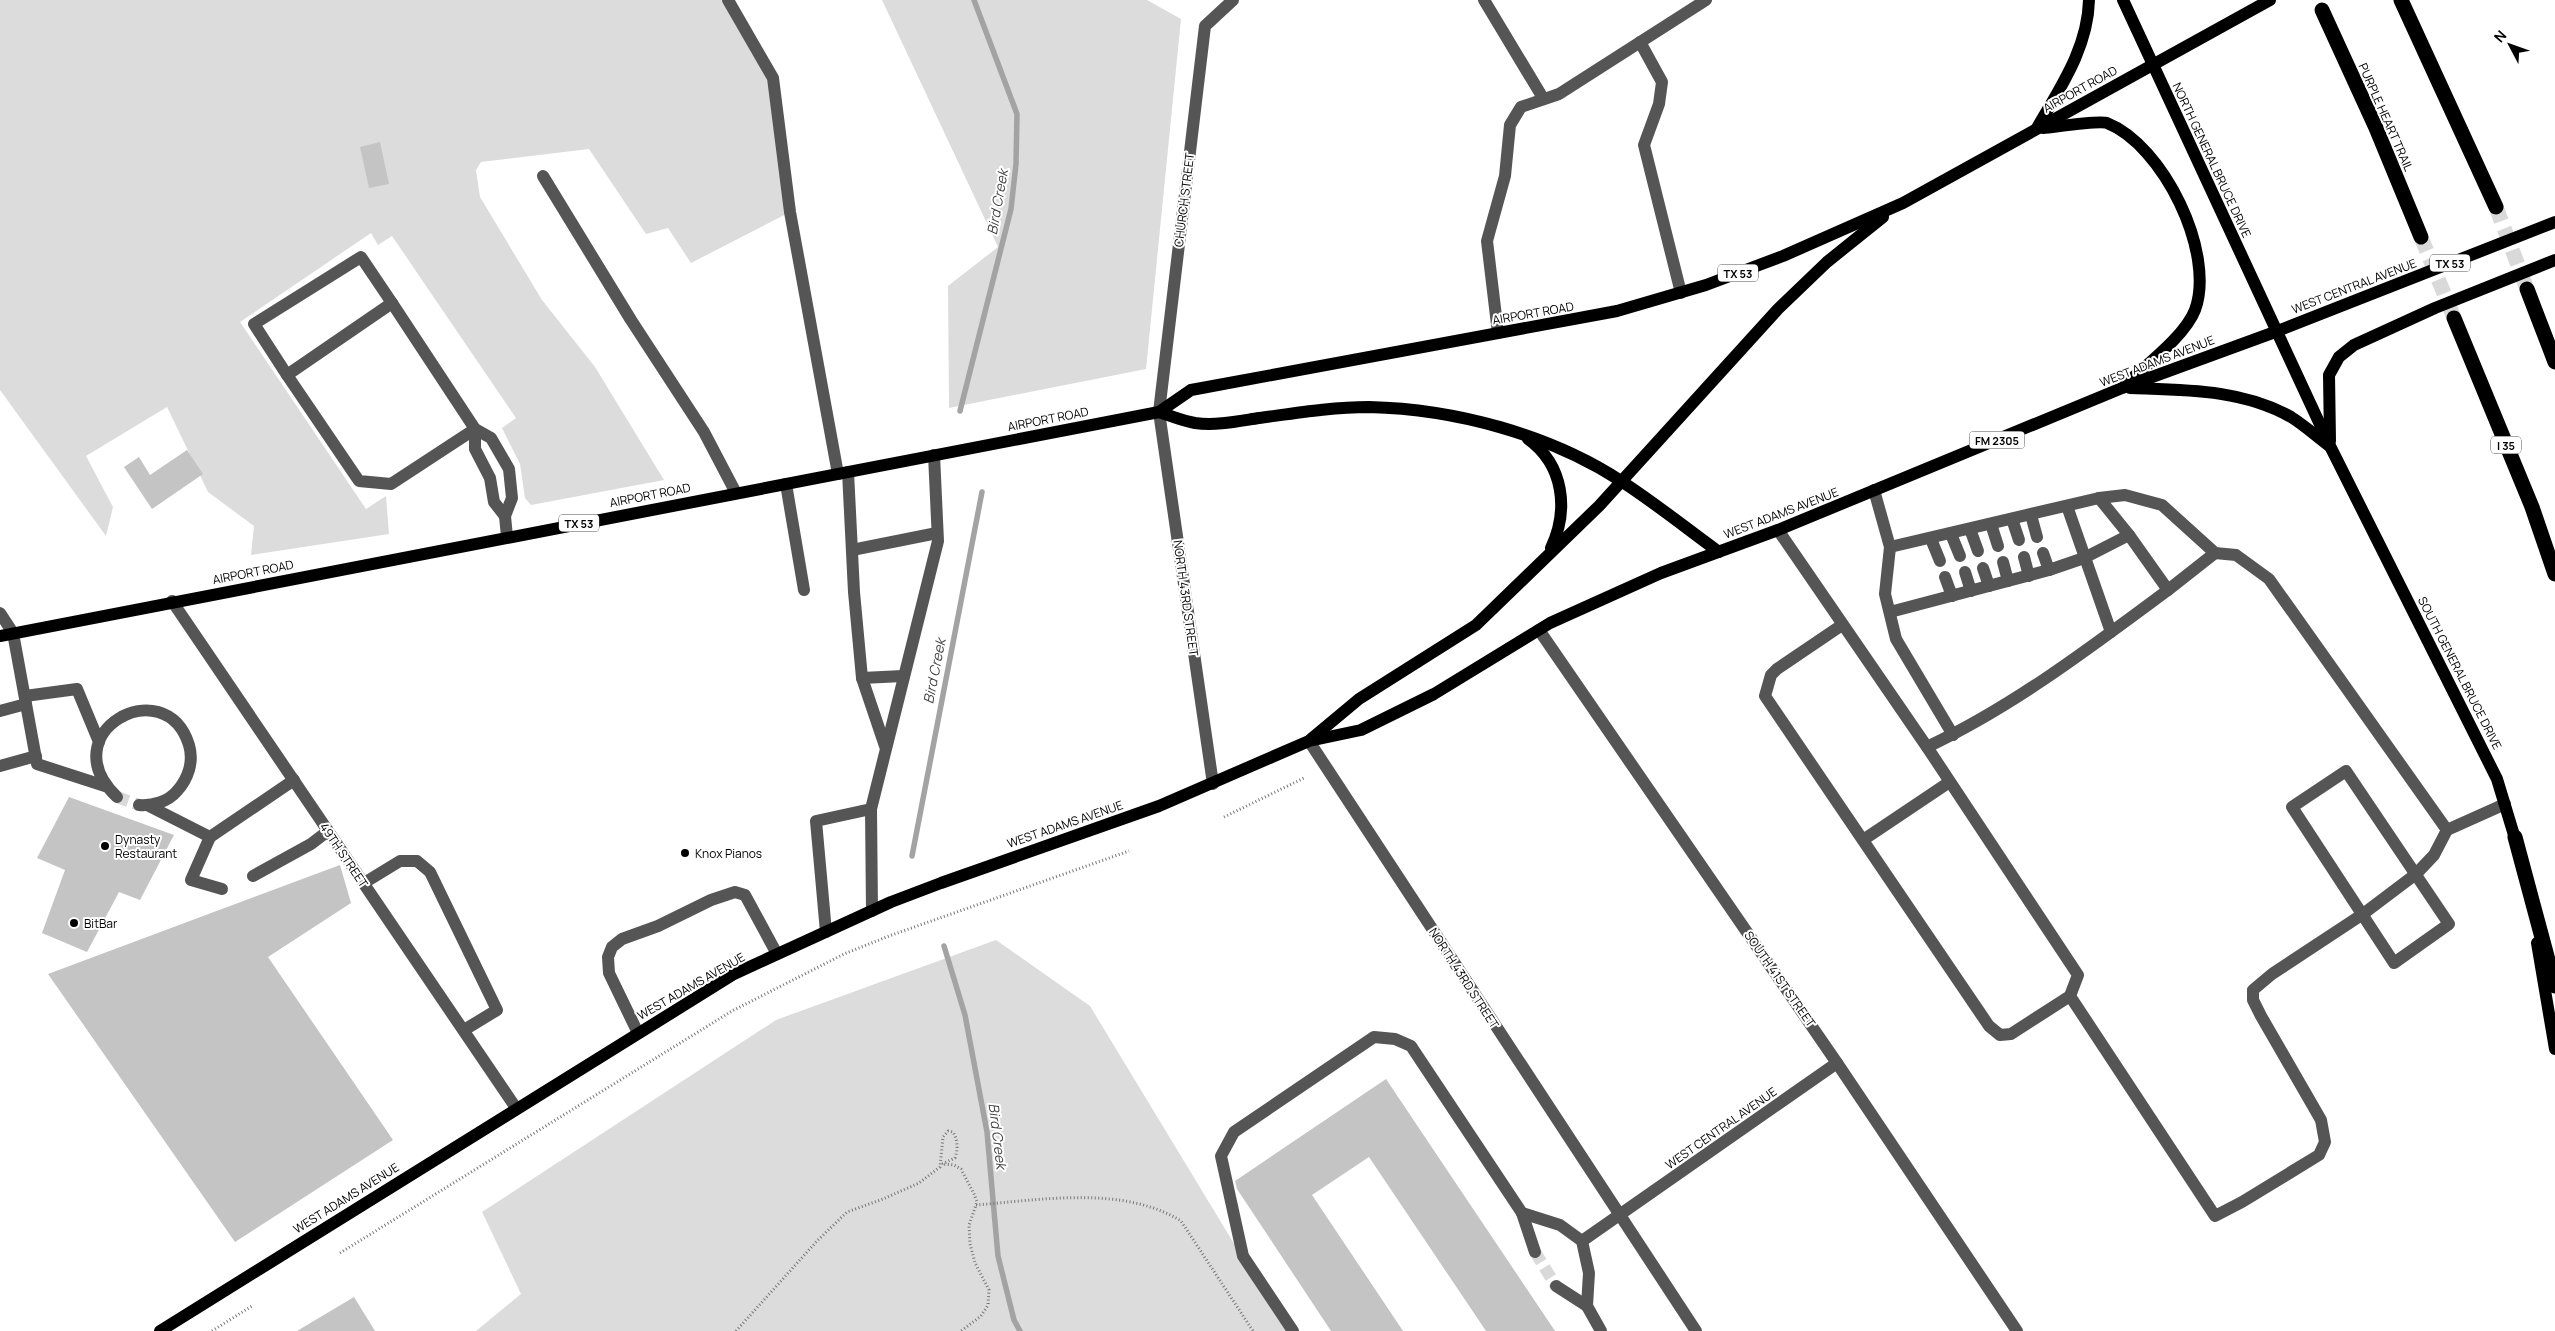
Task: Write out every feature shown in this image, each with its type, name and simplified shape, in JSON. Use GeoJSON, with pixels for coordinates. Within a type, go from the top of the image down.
{"type":"FeatureCollection","features":[{"type":"Feature","properties":{"kind":"highway"},"geometry":{"type":"LineString","coordinates":[[2401,0],[2496,207]]}},
{"type":"Feature","properties":{"kind":"highway","name":"PURPLE HEART TRAIL"},"geometry":{"type":"LineString","coordinates":[[2322,10],[2376,128],[2421,237]]}},
{"type":"Feature","properties":{"kind":"highway"},"geometry":{"type":"LineString","coordinates":[[2527,289],[2555,362]]}},
{"type":"Feature","properties":{"kind":"highway","name":"I 35"},"geometry":{"type":"LineString","coordinates":[[2454,318],[2532,507],[2555,574]]}},
{"type":"Feature","properties":{"kind":"highway"},"geometry":{"type":"LineString","coordinates":[[2515,837],[2555,986]]}},
{"type":"Feature","properties":{"kind":"main road"},"geometry":{"type":"LineString","coordinates":[[2037,128],[2069,74],[2084,38],[2089,20],[2090,0]]}},
{"type":"Feature","properties":{"kind":"main road","name":"NORTH GENERAL BRUCE DRIVE"},"geometry":{"type":"LineString","coordinates":[[2123,0],[2275,332]]}},
{"type":"Feature","properties":{"kind":"main road","name":"AIRPORT ROAD"},"geometry":{"type":"LineString","coordinates":[[0,636],[172,601],[1159,412],[1191,390],[1617,311],[1681,293],[1782,256],[1903,203],[2270,0]]}},
{"type":"Feature","properties":{"kind":"main road"},"geometry":{"type":"LineString","coordinates":[[2037,128],[2106,123],[2135,141],[2164,175],[2188,222],[2201,279],[2195,310],[2182,330],[2122,388]]}},
{"type":"Feature","properties":{"kind":"main road","name":"AIRPORT ROAD"},"geometry":{"type":"LineString","coordinates":[[1621,481],[1778,309],[1826,262],[1873,224],[1903,203]]}},
{"type":"Feature","properties":{"kind":"main road","name":"WEST CENTRAL AVENUE"},"geometry":{"type":"LineString","coordinates":[[2275,332],[2555,222]]}},
{"type":"Feature","properties":{"kind":"main road"},"geometry":{"type":"LineString","coordinates":[[2330,446],[2329,375],[2339,357],[2354,345],[2434,308],[2555,260]]}},
{"type":"Feature","properties":{"kind":"main road","name":"WEST ADAMS AVENUE"},"geometry":{"type":"LineString","coordinates":[[160,1331],[734,974],[872,910],[941,882],[1159,806],[1308,741],[1360,730],[1398,713],[1539,630],[1592,603],[1652,576],[1778,530],[2122,388],[2275,332]]}},
{"type":"Feature","properties":{"kind":"main road","name":"SOUTH GENERAL BRUCE DRIVE"},"geometry":{"type":"LineString","coordinates":[[2275,332],[2330,446],[2493,770],[2515,837],[2540,958],[2555,1049]]}},
{"type":"Feature","properties":{"kind":"main road"},"geometry":{"type":"LineString","coordinates":[[2122,388],[2200,391],[2251,399],[2292,417],[2330,446]]}},
{"type":"Feature","properties":{"kind":"main road","name":"AIRPORT ROAD"},"geometry":{"type":"LineString","coordinates":[[1159,412],[1196,423],[1226,423],[1315,410],[1369,407],[1454,417],[1548,443],[1587,461],[1621,481],[1719,552]]}},
{"type":"Feature","properties":{"kind":"main road"},"geometry":{"type":"LineString","coordinates":[[1522,435],[1533,443],[1550,463],[1561,490],[1562,512],[1558,535],[1542,561]]}},
{"type":"Feature","properties":{"kind":"main road","name":"WEST ADAMS AVENUE"},"geometry":{"type":"LineString","coordinates":[[1308,741],[1359,699],[1476,625],[1599,506],[1621,481]]}},
{"type":"Feature","properties":{"kind":"street"},"geometry":{"type":"LineString","coordinates":[[728,0],[773,78],[790,212],[843,473],[852,550],[862,678],[885,746]]}},
{"type":"Feature","properties":{"kind":"street","name":"CHURCH STREET"},"geometry":{"type":"LineString","coordinates":[[1159,412],[1205,26],[1233,0]]}},
{"type":"Feature","properties":{"kind":"street"},"geometry":{"type":"LineString","coordinates":[[1484,0],[1543,98]]}},
{"type":"Feature","properties":{"kind":"street"},"geometry":{"type":"LineString","coordinates":[[1498,333],[1487,241],[1505,176],[1510,125],[1521,107],[1559,94],[1706,0]]}},
{"type":"Feature","properties":{"kind":"street"},"geometry":{"type":"LineString","coordinates":[[1640,42],[1662,82],[1659,104],[1644,145],[1681,293]]}},
{"type":"Feature","properties":{"kind":"street"},"geometry":{"type":"LineString","coordinates":[[543,176],[631,320],[704,432],[736,493]]}},
{"type":"Feature","properties":{"kind":"street"},"geometry":{"type":"LineString","coordinates":[[475,429],[391,484],[359,482],[254,324],[361,256],[475,429],[490,438],[509,469],[512,498],[505,516],[507,537]]}},
{"type":"Feature","properties":{"kind":"street"},"geometry":{"type":"LineString","coordinates":[[287,375],[392,303]]}},
{"type":"Feature","properties":{"kind":"street","name":"NORTH 43RD STREET"},"geometry":{"type":"LineString","coordinates":[[1159,412],[1213,784]]}},
{"type":"Feature","properties":{"kind":"street"},"geometry":{"type":"LineString","coordinates":[[475,429],[476,449],[490,478],[494,502],[505,516]]}},
{"type":"Feature","properties":{"kind":"street"},"geometry":{"type":"LineString","coordinates":[[872,910],[871,809],[885,746],[938,541],[934,455]]}},
{"type":"Feature","properties":{"kind":"street"},"geometry":{"type":"LineString","coordinates":[[786,484],[804,590]]}},
{"type":"Feature","properties":{"kind":"street"},"geometry":{"type":"LineString","coordinates":[[1874,490],[1890,547],[1885,594],[1896,639],[1953,735]]}},
{"type":"Feature","properties":{"kind":"street"},"geometry":{"type":"LineString","coordinates":[[1890,547],[1931,539],[2099,498],[2125,495],[2162,505],[2215,554],[2236,556],[2269,579],[2447,830]]}},
{"type":"Feature","properties":{"kind":"street"},"geometry":{"type":"LineString","coordinates":[[2099,498],[2129,535],[2168,590]]}},
{"type":"Feature","properties":{"kind":"street"},"geometry":{"type":"LineString","coordinates":[[2066,506],[2111,632]]}},
{"type":"Feature","properties":{"kind":"street"},"geometry":{"type":"LineString","coordinates":[[2031,515],[2037,537]]}},
{"type":"Feature","properties":{"kind":"street"},"geometry":{"type":"LineString","coordinates":[[2012,519],[2019,540]]}},
{"type":"Feature","properties":{"kind":"street"},"geometry":{"type":"LineString","coordinates":[[1991,524],[1998,546]]}},
{"type":"Feature","properties":{"kind":"street"},"geometry":{"type":"LineString","coordinates":[[1970,529],[1978,551]]}},
{"type":"Feature","properties":{"kind":"street"},"geometry":{"type":"LineString","coordinates":[[1778,530],[1927,747],[1948,783],[2078,975],[2070,996],[2011,1034],[2000,1035],[1990,1026],[1765,696],[1771,675],[1777,669],[1842,625]]}},
{"type":"Feature","properties":{"kind":"street"},"geometry":{"type":"LineString","coordinates":[[852,550],[938,533]]}},
{"type":"Feature","properties":{"kind":"street"},"geometry":{"type":"LineString","coordinates":[[1951,534],[1960,556]]}},
{"type":"Feature","properties":{"kind":"street"},"geometry":{"type":"LineString","coordinates":[[1890,612],[2049,570],[2084,558],[2129,535]]}},
{"type":"Feature","properties":{"kind":"street"},"geometry":{"type":"LineString","coordinates":[[1931,539],[1940,561]]}},
{"type":"Feature","properties":{"kind":"street"},"geometry":{"type":"LineString","coordinates":[[2043,553],[2049,570]]}},
{"type":"Feature","properties":{"kind":"street"},"geometry":{"type":"LineString","coordinates":[[1927,747],[1953,735],[2018,697],[2111,632],[2215,554]]}},
{"type":"Feature","properties":{"kind":"street"},"geometry":{"type":"LineString","coordinates":[[2024,557],[2029,576]]}},
{"type":"Feature","properties":{"kind":"street"},"geometry":{"type":"LineString","coordinates":[[2003,562],[2008,581]]}},
{"type":"Feature","properties":{"kind":"street"},"geometry":{"type":"LineString","coordinates":[[1983,568],[1989,586]]}},
{"type":"Feature","properties":{"kind":"street"},"geometry":{"type":"LineString","coordinates":[[1965,572],[1971,591]]}},
{"type":"Feature","properties":{"kind":"street"},"geometry":{"type":"LineString","coordinates":[[1945,577],[1952,596]]}},
{"type":"Feature","properties":{"kind":"street","name":"49TH STREET"},"geometry":{"type":"LineString","coordinates":[[172,601],[516,1108]]}},
{"type":"Feature","properties":{"kind":"street"},"geometry":{"type":"LineString","coordinates":[[0,613],[14,633],[37,764],[105,786]]}},
{"type":"Feature","properties":{"kind":"street","name":"SOUTH 41ST STREET"},"geometry":{"type":"LineString","coordinates":[[1539,630],[1837,1063],[2017,1331]]}},
{"type":"Feature","properties":{"kind":"street"},"geometry":{"type":"LineString","coordinates":[[862,678],[903,676]]}},
{"type":"Feature","properties":{"kind":"street"},"geometry":{"type":"LineString","coordinates":[[0,711],[25,700],[77,689],[99,742]]}},
{"type":"Feature","properties":{"kind":"street"},"geometry":{"type":"LineString","coordinates":[[117,797],[105,786],[98,772],[96,757],[99,742],[112,722],[133,711],[148,710],[163,714],[176,723],[186,735],[191,750],[191,766],[185,780],[176,793],[162,802],[143,805],[210,837]]}},
{"type":"Feature","properties":{"kind":"street","name":"NORTH 43RD STREET"},"geometry":{"type":"LineString","coordinates":[[1308,741],[1696,1331]]}},
{"type":"Feature","properties":{"kind":"street"},"geometry":{"type":"LineString","coordinates":[[0,766],[36,756]]}},
{"type":"Feature","properties":{"kind":"street"},"geometry":{"type":"LineString","coordinates":[[2346,770],[2450,924],[2394,963],[2363,914],[2292,807],[2346,770]]}},
{"type":"Feature","properties":{"kind":"street"},"geometry":{"type":"LineString","coordinates":[[222,889],[191,880],[210,837],[294,780]]}},
{"type":"Feature","properties":{"kind":"street"},"geometry":{"type":"LineString","coordinates":[[1863,840],[1948,783]]}},
{"type":"Feature","properties":{"kind":"street"},"geometry":{"type":"LineString","coordinates":[[2070,996],[2215,1216],[2242,1202],[2318,1155],[2325,1142],[2320,1120],[2261,1016],[2253,1000],[2253,990],[2272,974],[2363,914],[2416,874],[2434,855],[2447,830],[2505,804]]}},
{"type":"Feature","properties":{"kind":"street"},"geometry":{"type":"LineString","coordinates":[[826,932],[816,821],[871,809]]}},
{"type":"Feature","properties":{"kind":"street"},"geometry":{"type":"LineString","coordinates":[[253,876],[310,844],[328,831]]}},
{"type":"Feature","properties":{"kind":"street"},"geometry":{"type":"LineString","coordinates":[[364,883],[400,862],[417,861],[430,872],[497,1010],[464,1030]]}},
{"type":"Feature","properties":{"kind":"street"},"geometry":{"type":"LineString","coordinates":[[638,1033],[608,973],[610,952],[622,939],[658,926],[711,900],[735,892],[745,895],[777,954]]}},
{"type":"Feature","properties":{"kind":"street"},"geometry":{"type":"LineString","coordinates":[[1292,1331],[1243,1256],[1220,1156],[1234,1132],[1374,1037],[1395,1039],[1411,1046],[1522,1213],[1535,1252]]}},
{"type":"Feature","properties":{"kind":"street","name":"WEST CENTRAL AVENUE"},"geometry":{"type":"LineString","coordinates":[[1582,1241],[1837,1063]]}},
{"type":"Feature","properties":{"kind":"street"},"geometry":{"type":"LineString","coordinates":[[1522,1213],[1560,1225],[1582,1241],[1589,1273],[1587,1306]]}},
{"type":"Feature","properties":{"kind":"street"},"geometry":{"type":"LineString","coordinates":[[1556,1286],[1587,1306],[1601,1331]]}},
{"type":"Feature","properties":{"kind":"path"},"geometry":{"type":"LineString","coordinates":[[1224,817],[1304,778]]}},
{"type":"Feature","properties":{"kind":"path"},"geometry":{"type":"LineString","coordinates":[[340,1253],[732,1011],[783,984],[889,936],[1129,851]]}},
{"type":"Feature","properties":{"kind":"path"},"geometry":{"type":"LineString","coordinates":[[736,1331],[817,1241],[847,1212],[884,1200],[919,1183],[940,1167],[943,1137],[948,1131],[953,1132],[956,1136],[957,1152],[955,1158],[942,1164],[954,1165],[960,1168],[977,1202],[969,1225],[970,1244],[975,1263],[989,1290],[988,1305],[980,1316],[961,1331]]}},
{"type":"Feature","properties":{"kind":"path"},"geometry":{"type":"LineString","coordinates":[[976,1205],[1049,1199],[1125,1200],[1154,1207],[1181,1221],[1253,1331]]}},
{"type":"Feature","properties":{"kind":"path"},"geometry":{"type":"LineString","coordinates":[[212,1331],[252,1306]]}},
{"type":"Feature","properties":{"kind":"shaded area"},"geometry":{"type":"Polygon","coordinates":[[[0,0],[728,0],[773,78],[790,212],[691,263],[668,228],[646,234],[589,149],[481,162],[476,170],[480,197],[542,300],[595,367],[664,480],[531,505],[525,498],[520,464],[502,428],[516,418],[392,236],[378,245],[371,233],[240,322],[366,509],[386,496],[389,534],[251,555],[254,526],[208,492],[167,407],[86,456],[113,507],[106,536],[0,390],[0,0]]]}},
{"type":"Feature","properties":{"kind":"shaded area"},"geometry":{"type":"Polygon","coordinates":[[[882,0],[1147,0],[1181,19],[1146,369],[949,408],[948,286],[998,247],[882,0]]]}},
{"type":"Feature","properties":{"kind":"shaded area"},"geometry":{"type":"Polygon","coordinates":[[[996,940],[1090,1006],[1287,1331],[476,1331],[521,1294],[482,1212],[776,1020],[996,940]]]}},
{"type":"Feature","properties":{"kind":"building"},"geometry":{"type":"Polygon","coordinates":[[[380,142],[389,184],[369,188],[360,147],[380,142]]]}},
{"type":"Feature","properties":{"kind":"building"},"geometry":{"type":"Polygon","coordinates":[[[187,450],[203,474],[152,509],[124,467],[139,457],[150,475],[187,450]]]}},
{"type":"Feature","properties":{"kind":"building","name":"Dynasty Restaurant"},"geometry":{"type":"Polygon","coordinates":[[[69,797],[174,835],[140,900],[119,892],[87,952],[42,933],[65,870],[37,858],[69,797]]]}},
{"type":"Feature","properties":{"kind":"building"},"geometry":{"type":"Polygon","coordinates":[[[340,865],[351,903],[268,957],[393,1140],[235,1242],[48,974],[340,865]]]}},
{"type":"Feature","properties":{"kind":"building"},"geometry":{"type":"Polygon","coordinates":[[[1386,1079],[1555,1331],[1486,1331],[1369,1157],[1312,1195],[1403,1331],[1331,1331],[1237,1189],[1235,1181],[1386,1079]]]}},
{"type":"Feature","properties":{"kind":"building"},"geometry":{"type":"Polygon","coordinates":[[[354,1297],[375,1331],[297,1331],[354,1297]]]}},
{"type":"Feature","properties":{"kind":"waterway","name":"Bird Creek"},"geometry":{"type":"LineString","coordinates":[[960,411],[1011,209],[1016,164],[1017,114],[974,0]]}},
{"type":"Feature","properties":{"kind":"waterway","name":"Bird Creek"},"geometry":{"type":"LineString","coordinates":[[912,856],[982,492]]}},
{"type":"Feature","properties":{"kind":"waterway","name":"Bird Creek"},"geometry":{"type":"LineString","coordinates":[[944,946],[965,1015],[987,1132],[998,1256],[1014,1320],[1020,1331]]}},
{"type":"Feature","properties":{"kind":"tunnel"},"geometry":{"type":"LineString","coordinates":[[2496,207],[2527,289]]}},
{"type":"Feature","properties":{"kind":"tunnel"},"geometry":{"type":"LineString","coordinates":[[2421,237],[2454,318]]}},
{"type":"Feature","properties":{"kind":"tunnel"},"geometry":{"type":"LineString","coordinates":[[117,797],[139,805]]}},
{"type":"Feature","properties":{"kind":"tunnel"},"geometry":{"type":"LineString","coordinates":[[1535,1252],[1556,1286]]}},
{"type":"Feature","properties":{"kind":"place","name":"Dynasty Restaurant"},"geometry":{"type":"Point","coordinates":[105,846]}},
{"type":"Feature","properties":{"kind":"place","name":"Knox Pianos"},"geometry":{"type":"Point","coordinates":[685,853]}},
{"type":"Feature","properties":{"kind":"place","name":"BitBar"},"geometry":{"type":"Point","coordinates":[74,923]}}]}
